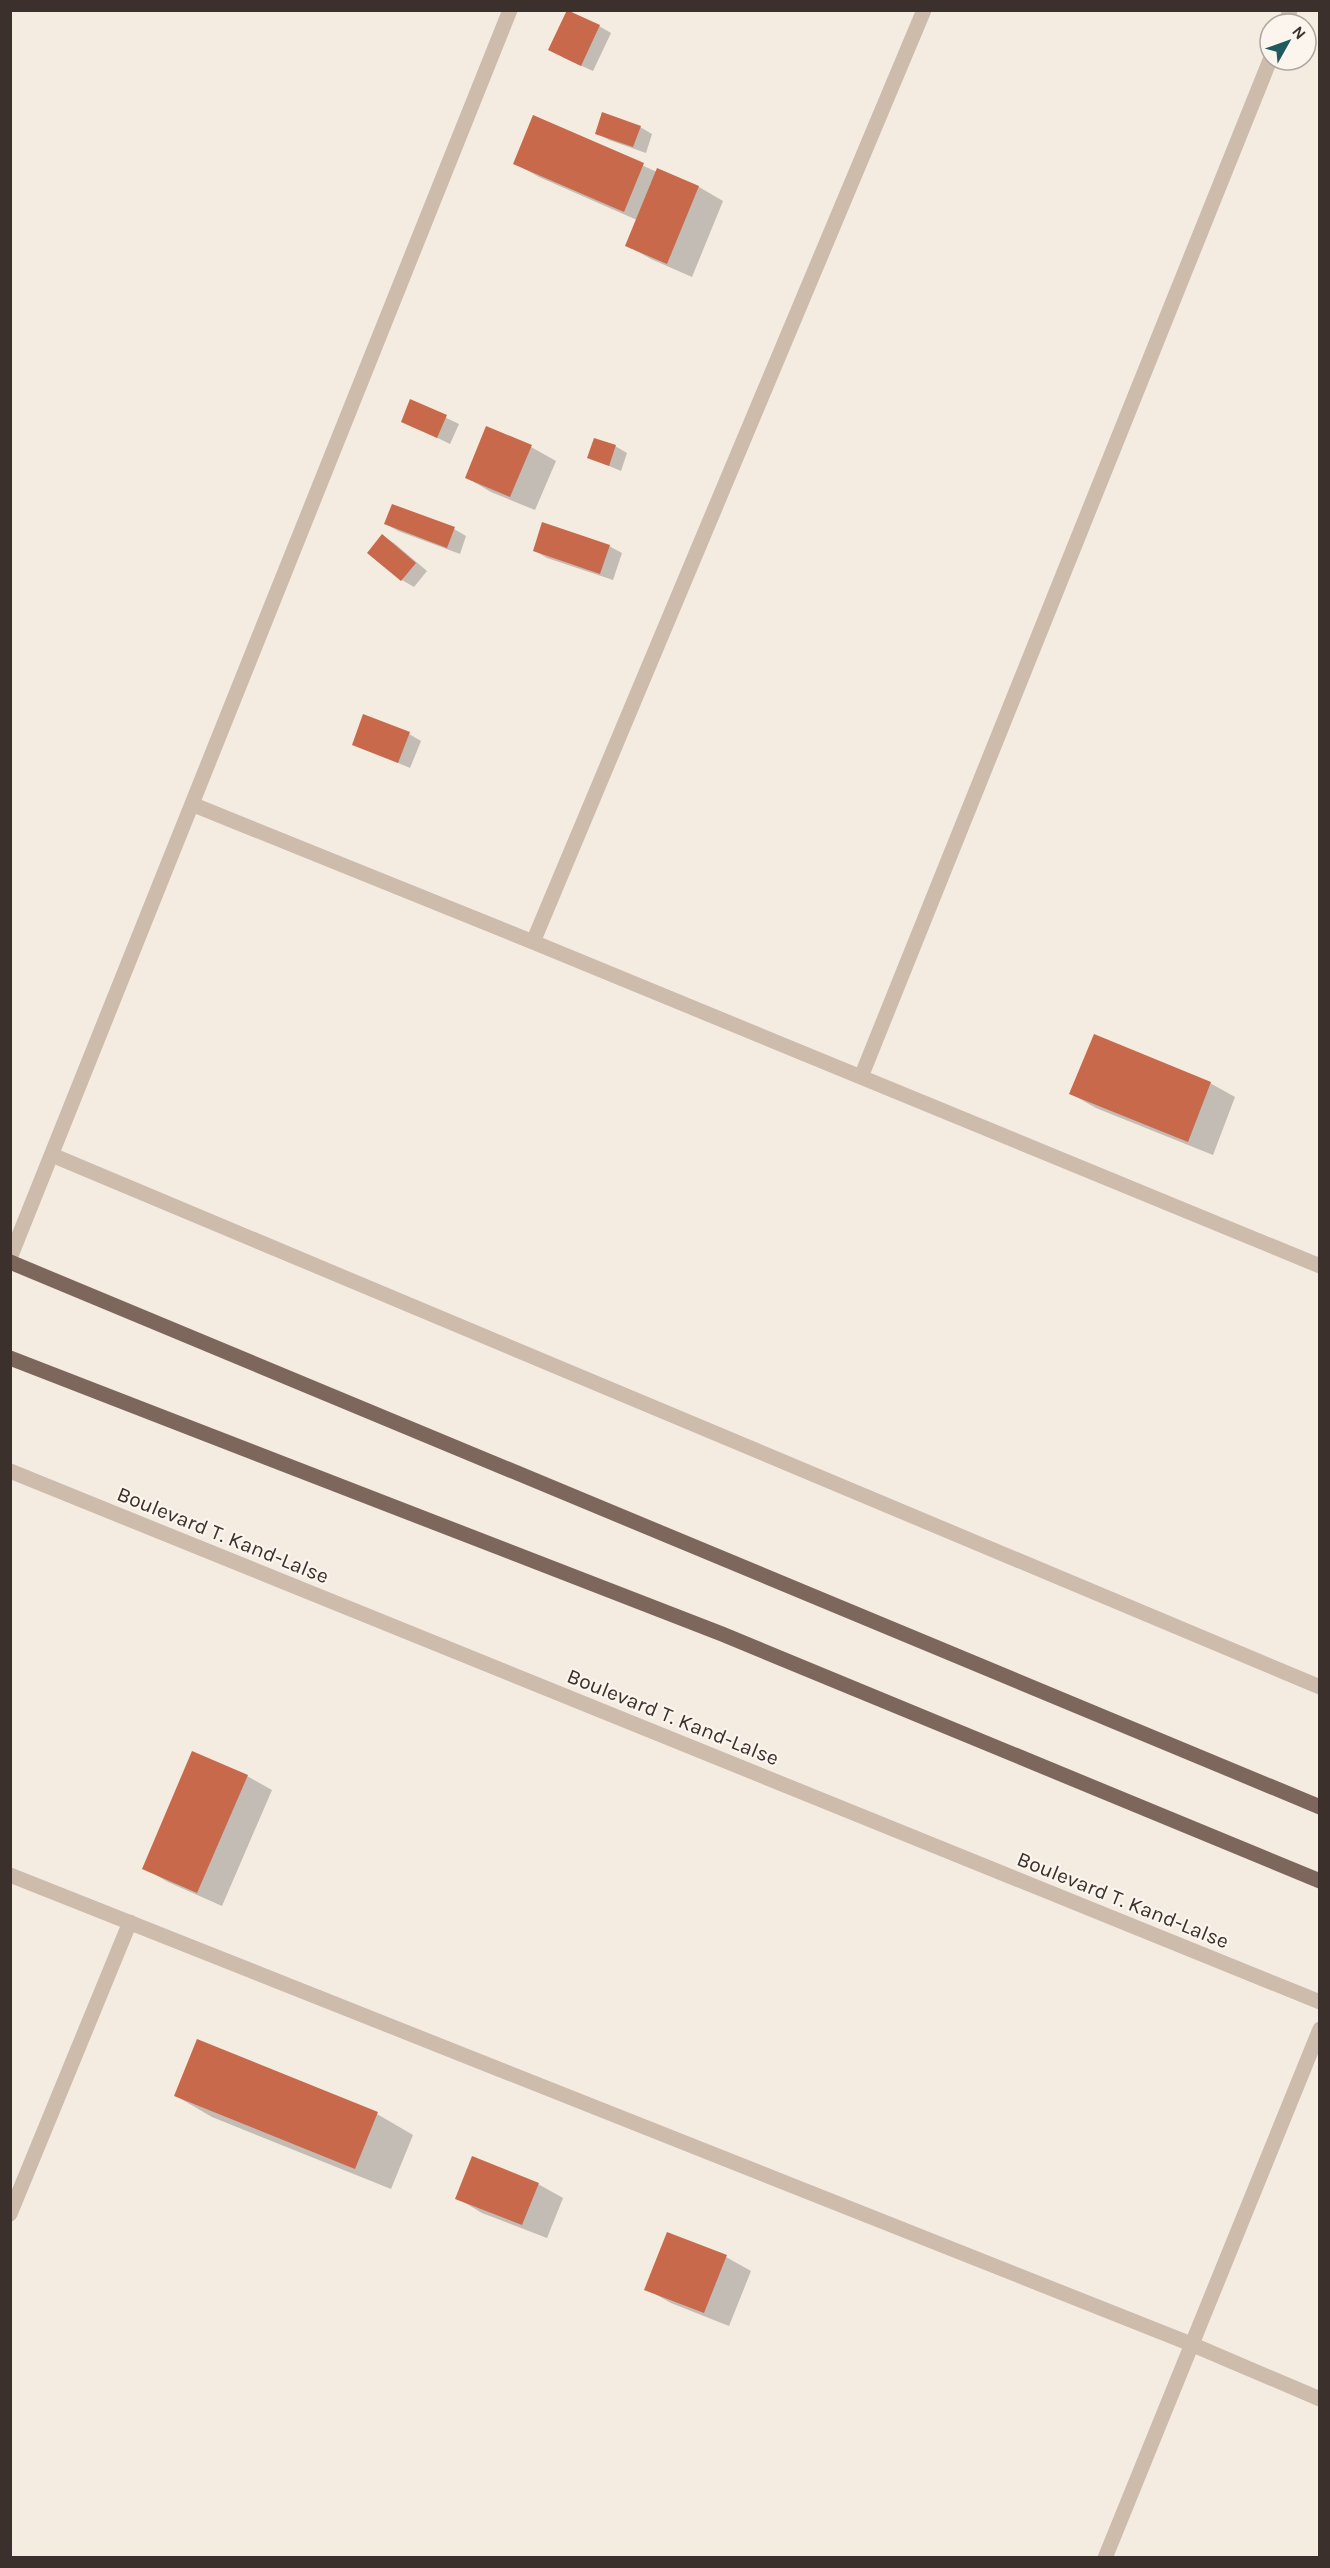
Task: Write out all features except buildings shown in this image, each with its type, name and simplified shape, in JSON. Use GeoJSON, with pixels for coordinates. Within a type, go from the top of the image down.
{"type":"FeatureCollection","features":[{"type":"Feature","properties":{"kind":"main road"},"geometry":{"type":"LineString","coordinates":[[10,1260],[1320,1807]]}},
{"type":"Feature","properties":{"kind":"main road"},"geometry":{"type":"LineString","coordinates":[[10,1358],[722,1634],[1320,1881]]}},
{"type":"Feature","properties":{"kind":"street"},"geometry":{"type":"LineString","coordinates":[[10,1260],[194,805],[510,10]]}},
{"type":"Feature","properties":{"kind":"street"},"geometry":{"type":"LineString","coordinates":[[533,942],[924,10]]}},
{"type":"Feature","properties":{"kind":"street"},"geometry":{"type":"LineString","coordinates":[[861,1077],[1265,72]]}},
{"type":"Feature","properties":{"kind":"street"},"geometry":{"type":"LineString","coordinates":[[194,805],[1320,1266]]}},
{"type":"Feature","properties":{"kind":"street"},"geometry":{"type":"LineString","coordinates":[[52,1155],[1320,1687]]}},
{"type":"Feature","properties":{"kind":"street","name":"Boulevard T. Kand-Lalse"},"geometry":{"type":"LineString","coordinates":[[10,1471],[1320,2002]]}},
{"type":"Feature","properties":{"kind":"street"},"geometry":{"type":"LineString","coordinates":[[10,1875],[1191,2344],[1320,2399]]}},
{"type":"Feature","properties":{"kind":"street"},"geometry":{"type":"LineString","coordinates":[[10,2214],[130,1922]]}},
{"type":"Feature","properties":{"kind":"street"},"geometry":{"type":"LineString","coordinates":[[1105,2558],[1320,2029]]}}]}
